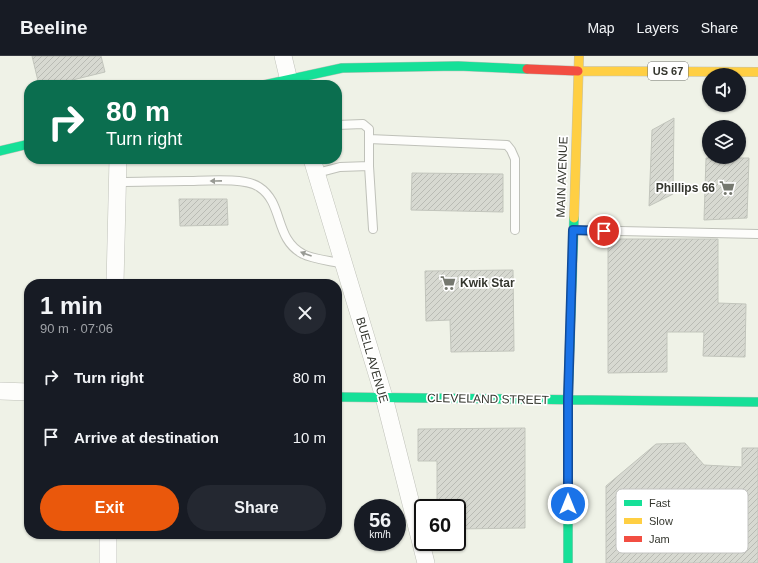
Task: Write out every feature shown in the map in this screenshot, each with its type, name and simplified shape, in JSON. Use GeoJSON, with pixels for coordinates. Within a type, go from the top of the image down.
{"type":"FeatureCollection","features":[{"type":"Feature","properties":{"kind":"street"},"geometry":{"type":"LineString","coordinates":[[283,56],[289,80]]}},
{"type":"Feature","properties":{"kind":"street","name":"MAIN AVENUE"},"geometry":{"type":"LineString","coordinates":[[568,563],[568,400],[579,56]]}},
{"type":"Feature","properties":{"kind":"street"},"geometry":{"type":"LineString","coordinates":[[297,80],[342,68],[458,66],[578,70]]}},
{"type":"Feature","properties":{"kind":"street","name":"US 67"},"geometry":{"type":"LineString","coordinates":[[578,70],[758,72]]}},
{"type":"Feature","properties":{"kind":"street"},"geometry":{"type":"LineString","coordinates":[[0,151],[24,145]]}},
{"type":"Feature","properties":{"kind":"street"},"geometry":{"type":"LineString","coordinates":[[115,279],[118,164]]}},
{"type":"Feature","properties":{"kind":"street","name":"BUELL AVENUE"},"geometry":{"type":"LineString","coordinates":[[315,166],[384,397],[426,563]]}},
{"type":"Feature","properties":{"kind":"street"},"geometry":{"type":"LineString","coordinates":[[0,391],[24,392]]}},
{"type":"Feature","properties":{"kind":"street","name":"CLEVELAND STREET"},"geometry":{"type":"LineString","coordinates":[[342,397],[758,402]]}},
{"type":"Feature","properties":{"kind":"street"},"geometry":{"type":"LineString","coordinates":[[108,539],[108,563]]}},
{"type":"Feature","properties":{"kind":"lane"},"geometry":{"type":"LineString","coordinates":[[342,125],[363,124],[369,128],[369,166],[373,229]]}},
{"type":"Feature","properties":{"kind":"lane"},"geometry":{"type":"LineString","coordinates":[[369,139],[507,144],[515,159],[515,230]]}},
{"type":"Feature","properties":{"kind":"lane"},"geometry":{"type":"LineString","coordinates":[[315,166],[369,166]]}},
{"type":"Feature","properties":{"kind":"lane"},"geometry":{"type":"LineString","coordinates":[[118,182],[224,180],[246,182],[258,186],[272,199],[288,242],[303,254],[344,264]]}},
{"type":"Feature","properties":{"kind":"lane"},"geometry":{"type":"LineString","coordinates":[[573,230],[758,234]]}},
{"type":"Feature","properties":{"kind":"building"},"geometry":{"type":"Polygon","coordinates":[[[32,56],[101,56],[105,72],[72,80],[38,80],[32,56]]]}},
{"type":"Feature","properties":{"kind":"building","name":"Phillips 66"},"geometry":{"type":"Polygon","coordinates":[[[674,118],[673,194],[649,206],[652,130],[674,118]]]}},
{"type":"Feature","properties":{"kind":"building","name":"Phillips 66"},"geometry":{"type":"Polygon","coordinates":[[[746,158],[749,158],[747,218],[704,220],[706,164],[746,164],[746,158]]]}},
{"type":"Feature","properties":{"kind":"building"},"geometry":{"type":"Polygon","coordinates":[[[412,173],[503,174],[503,212],[411,210],[412,173]]]}},
{"type":"Feature","properties":{"kind":"building"},"geometry":{"type":"Polygon","coordinates":[[[179,199],[227,199],[228,225],[180,226],[179,199]]]}},
{"type":"Feature","properties":{"kind":"building"},"geometry":{"type":"Polygon","coordinates":[[[608,239],[718,239],[718,303],[746,304],[745,357],[703,356],[704,332],[667,332],[667,372],[608,373],[608,239]]]}},
{"type":"Feature","properties":{"kind":"building"},"geometry":{"type":"Polygon","coordinates":[[[513,270],[514,351],[451,352],[450,320],[426,321],[425,271],[513,270]]]}},
{"type":"Feature","properties":{"kind":"building"},"geometry":{"type":"Polygon","coordinates":[[[525,428],[525,528],[466,529],[466,499],[437,499],[437,461],[418,461],[418,429],[525,428]]]}},
{"type":"Feature","properties":{"kind":"building"},"geometry":{"type":"Polygon","coordinates":[[[685,443],[704,465],[742,467],[742,448],[758,448],[758,563],[606,563],[606,486],[656,444],[685,443]]]}},
{"type":"Feature","properties":{"kind":"traffic: fast"},"geometry":{"type":"LineString","coordinates":[[287,80],[342,68],[458,66],[527,69]]}},
{"type":"Feature","properties":{"kind":"traffic: fast"},"geometry":{"type":"LineString","coordinates":[[0,151],[24,145]]}},
{"type":"Feature","properties":{"kind":"traffic: fast"},"geometry":{"type":"LineString","coordinates":[[568,563],[568,400],[574,218]]}},
{"type":"Feature","properties":{"kind":"traffic: fast"},"geometry":{"type":"LineString","coordinates":[[342,397],[758,402]]}},
{"type":"Feature","properties":{"kind":"traffic: slow"},"geometry":{"type":"LineString","coordinates":[[574,218],[579,56]]}},
{"type":"Feature","properties":{"kind":"traffic: slow"},"geometry":{"type":"LineString","coordinates":[[578,71],[758,72]]}},
{"type":"Feature","properties":{"kind":"traffic: jam"},"geometry":{"type":"LineString","coordinates":[[527,69],[578,71]]}},
{"type":"Feature","properties":{"kind":"place","name":"Phillips 66"},"geometry":{"type":"Point","coordinates":[727,188]}},
{"type":"Feature","properties":{"kind":"place","name":"Kwik Star"},"geometry":{"type":"Point","coordinates":[448,283]}},
{"type":"Feature","properties":{"kind":"route"},"geometry":{"type":"LineString","coordinates":[[568,504],[568,400],[573,230],[604,231]]}}]}
